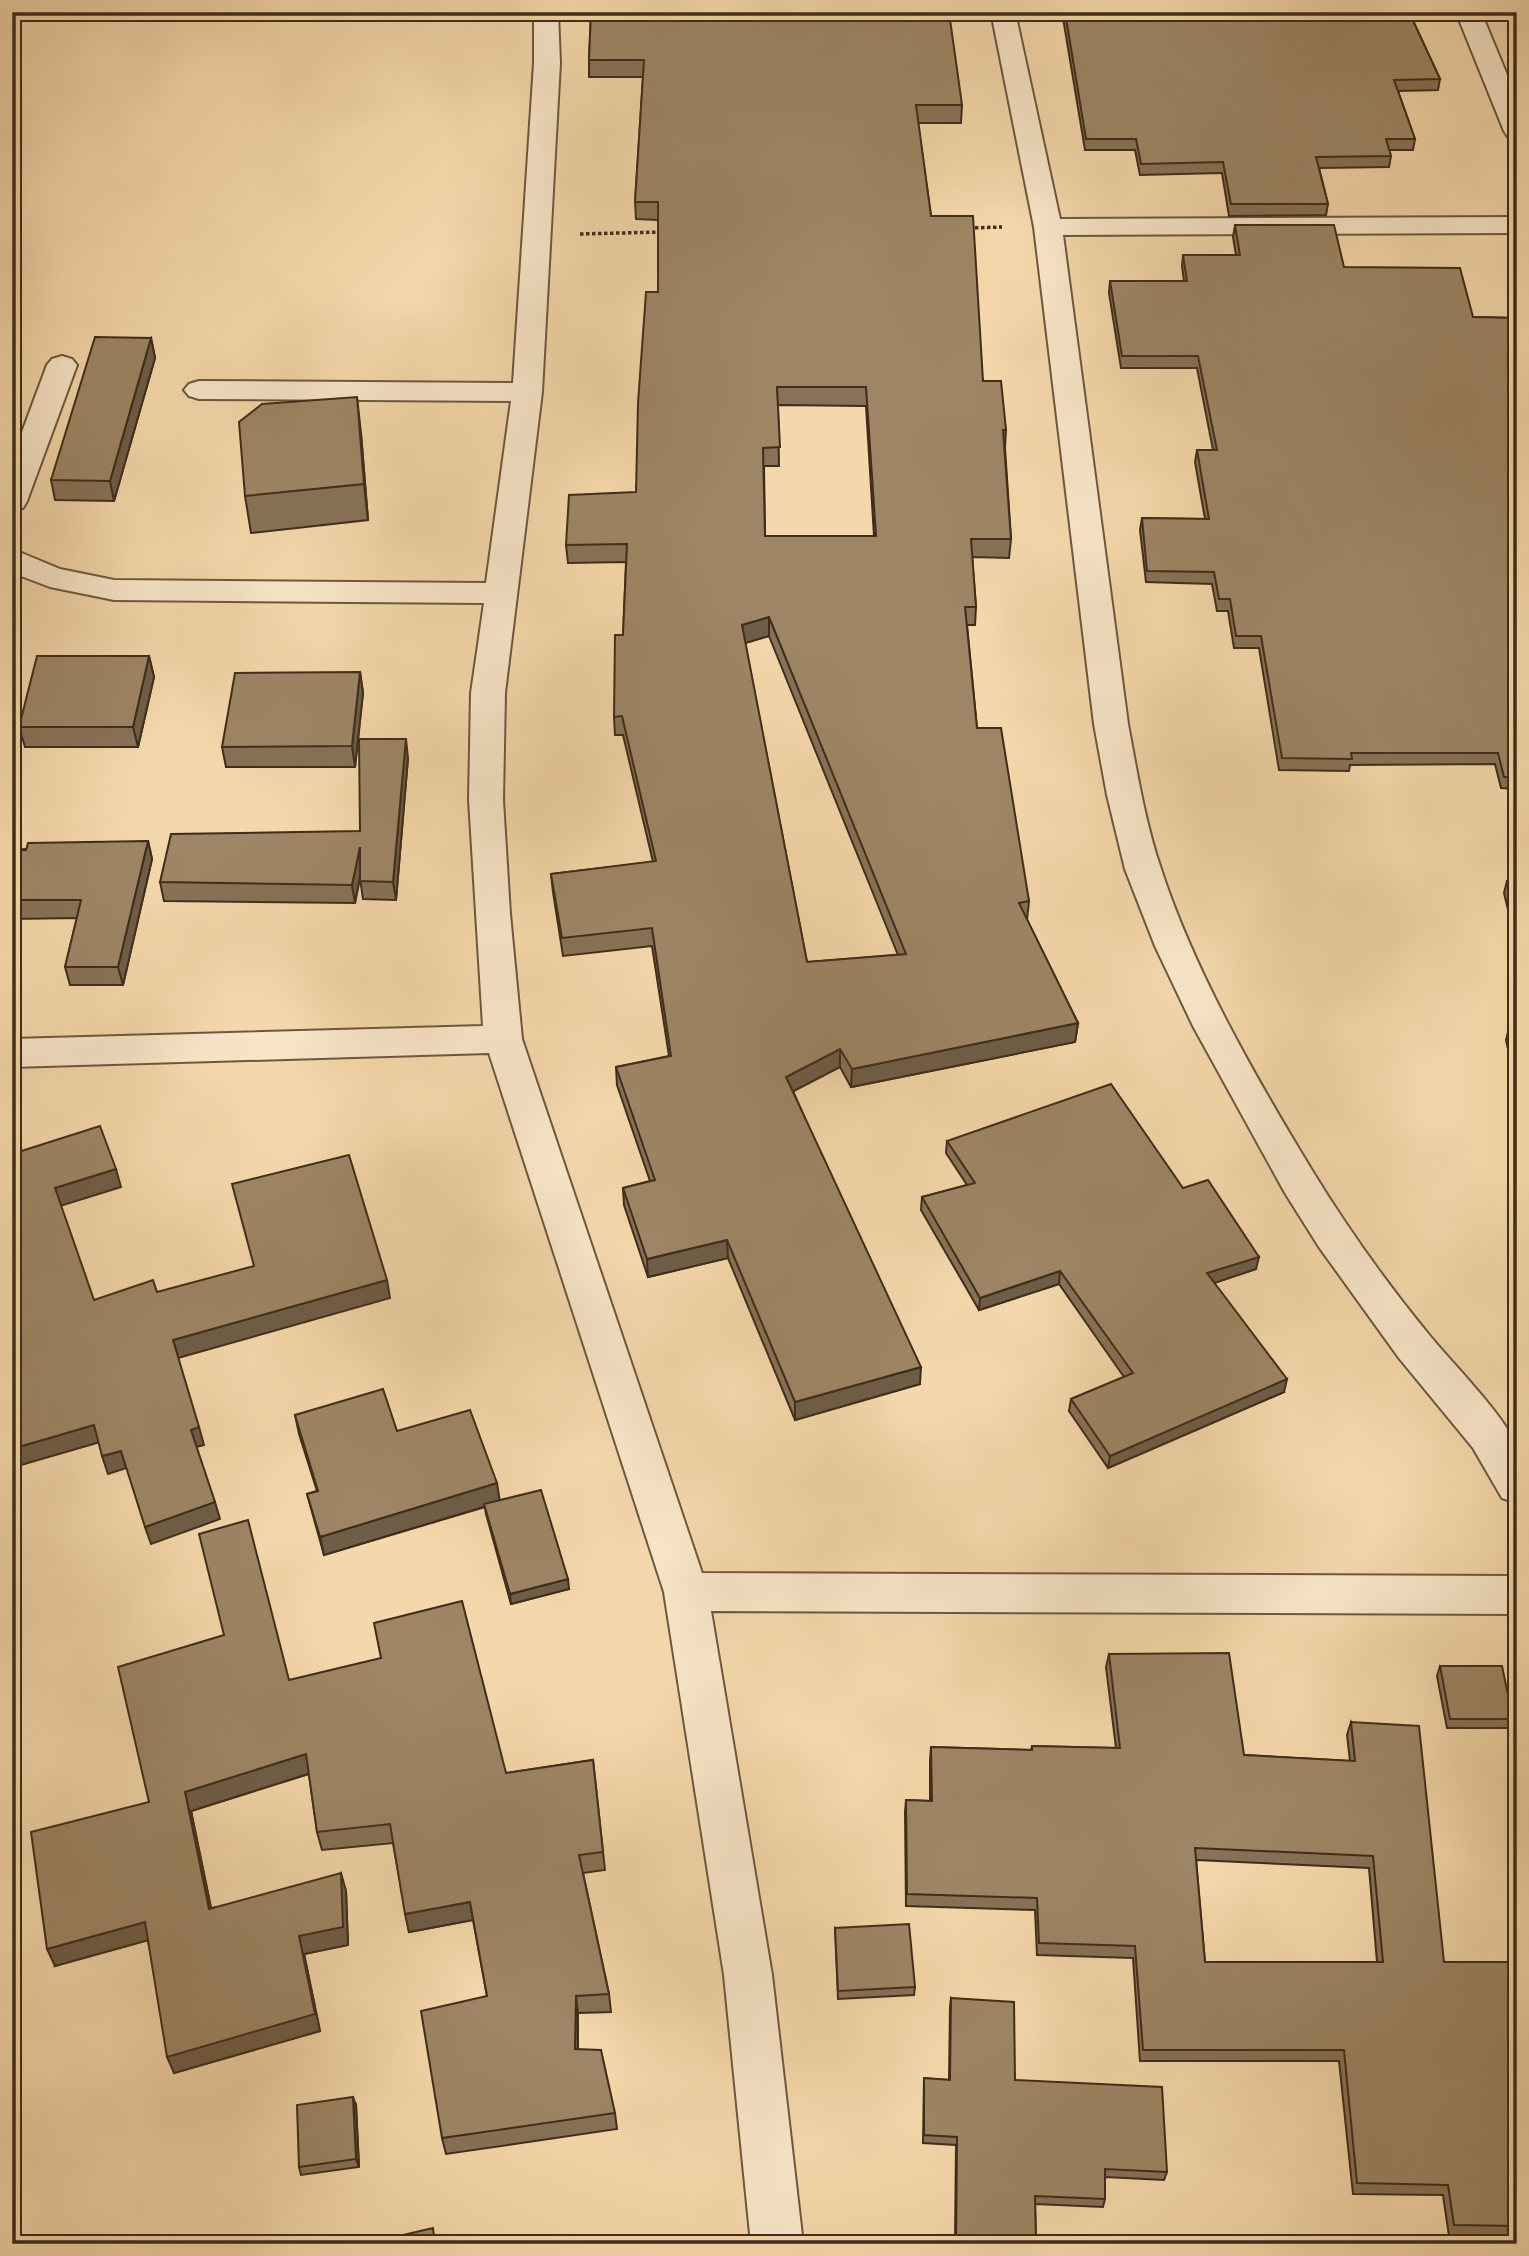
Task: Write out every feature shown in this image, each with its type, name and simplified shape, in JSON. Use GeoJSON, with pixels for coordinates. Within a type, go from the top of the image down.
{"type":"FeatureCollection","features":[{"type":"Feature","properties":{"kind":"street"},"geometry":{"type":"LineString","coordinates":[[546,12],[547,63],[527,392],[488,693],[486,800],[492,914],[503,1039],[686,1592],[748,1975],[777,2244]]}},
{"type":"Feature","properties":{"kind":"street"},"geometry":{"type":"LineString","coordinates":[[1003,12],[1048,227],[1111,724],[1124,794],[1143,869],[1173,946],[1212,1026],[1298,1182],[1371,1290],[1488,1436],[1517,1485]]}},
{"type":"Feature","properties":{"kind":"street"},"geometry":{"type":"LineString","coordinates":[[1468,12],[1517,131]]}},
{"type":"Feature","properties":{"kind":"street"},"geometry":{"type":"LineString","coordinates":[[1048,227],[1517,225]]}},
{"type":"Feature","properties":{"kind":"street"},"geometry":{"type":"LineString","coordinates":[[12,501],[62,365]]}},
{"type":"Feature","properties":{"kind":"street"},"geometry":{"type":"LineString","coordinates":[[199,390],[527,392]]}},
{"type":"Feature","properties":{"kind":"street"},"geometry":{"type":"LineString","coordinates":[[12,559],[26,568],[67,583],[114,590],[499,593]]}},
{"type":"Feature","properties":{"kind":"street"},"geometry":{"type":"LineString","coordinates":[[12,1053],[503,1039]]}},
{"type":"Feature","properties":{"kind":"street"},"geometry":{"type":"LineString","coordinates":[[686,1592],[1517,1595]]}},
{"type":"Feature","properties":{"kind":"path"},"geometry":{"type":"LineString","coordinates":[[965,228],[1048,227]]}},
{"type":"Feature","properties":{"kind":"path"},"geometry":{"type":"LineString","coordinates":[[537,234],[675,232]]}},
{"type":"Feature","properties":{"kind":"building"},"geometry":{"type":"Polygon","coordinates":[[[591,12],[949,12],[962,105],[916,105],[931,216],[973,216],[983,381],[1001,381],[1011,539],[971,539],[976,607],[965,607],[977,728],[1001,728],[1029,901],[1019,903],[1078,1023],[852,1069],[840,1049],[786,1077],[921,1367],[795,1402],[727,1240],[647,1259],[623,1188],[655,1180],[616,1067],[671,1056],[652,928],[562,938],[551,874],[656,861],[622,716],[614,717],[615,635],[623,635],[627,544],[566,545],[569,495],[636,492],[638,403],[646,292],[658,292],[658,202],[635,202],[644,60],[589,60],[591,12]],[[777,387],[780,447],[763,448],[765,536],[876,536],[866,387],[777,387]],[[769,617],[742,625],[807,962],[906,954],[769,617]]]}},
{"type":"Feature","properties":{"kind":"building"},"geometry":{"type":"Polygon","coordinates":[[[1065,12],[1409,12],[1440,79],[1394,80],[1415,139],[1386,139],[1391,156],[1316,157],[1328,204],[1231,204],[1223,162],[1141,164],[1136,139],[1086,139],[1065,12]]]}},
{"type":"Feature","properties":{"kind":"building"},"geometry":{"type":"Polygon","coordinates":[[[1235,225],[1334,225],[1344,267],[1460,268],[1473,317],[1517,318],[1517,777],[1504,777],[1498,753],[1351,753],[1352,759],[1282,758],[1261,636],[1236,636],[1230,599],[1219,599],[1214,572],[1147,571],[1142,518],[1209,519],[1197,450],[1217,450],[1198,356],[1122,356],[1110,281],[1187,281],[1183,255],[1240,255],[1235,225]]]}},
{"type":"Feature","properties":{"kind":"building"},"geometry":{"type":"Polygon","coordinates":[[[95,337],[151,338],[110,481],[51,480],[95,337]]]}},
{"type":"Feature","properties":{"kind":"building"},"geometry":{"type":"Polygon","coordinates":[[[357,397],[364,484],[245,496],[239,422],[262,404],[357,397]]]}},
{"type":"Feature","properties":{"kind":"building"},"geometry":{"type":"Polygon","coordinates":[[[37,656],[149,656],[133,727],[19,727],[37,656]]]}},
{"type":"Feature","properties":{"kind":"building"},"geometry":{"type":"Polygon","coordinates":[[[360,672],[352,746],[222,747],[235,673],[360,672]]]}},
{"type":"Feature","properties":{"kind":"building"},"geometry":{"type":"Polygon","coordinates":[[[359,739],[406,739],[393,882],[360,881],[360,847],[352,885],[160,882],[171,834],[360,831],[359,739]]]}},
{"type":"Feature","properties":{"kind":"building"},"geometry":{"type":"Polygon","coordinates":[[[148,841],[118,967],[65,967],[81,900],[12,900],[12,850],[26,850],[28,843],[148,841]]]}},
{"type":"Feature","properties":{"kind":"building"},"geometry":{"type":"Polygon","coordinates":[[[1507,881],[1517,881],[1517,921],[1507,881]]]}},
{"type":"Feature","properties":{"kind":"building"},"geometry":{"type":"Polygon","coordinates":[[[1509,1028],[1517,1028],[1517,1063],[1509,1028]]]}},
{"type":"Feature","properties":{"kind":"building"},"geometry":{"type":"Polygon","coordinates":[[[1111,1084],[1183,1188],[1208,1180],[1259,1257],[1207,1273],[1287,1379],[1110,1456],[1071,1399],[1133,1373],[1060,1271],[980,1298],[922,1197],[975,1183],[947,1141],[1111,1084]]]}},
{"type":"Feature","properties":{"kind":"building"},"geometry":{"type":"Polygon","coordinates":[[[100,1126],[116,1169],[55,1188],[94,1300],[153,1280],[157,1292],[254,1266],[232,1184],[349,1155],[387,1280],[173,1340],[199,1427],[191,1430],[215,1502],[145,1527],[121,1451],[102,1456],[94,1425],[15,1448],[12,1436],[12,1154],[100,1126]]]}},
{"type":"Feature","properties":{"kind":"building"},"geometry":{"type":"Polygon","coordinates":[[[383,1389],[397,1431],[470,1410],[497,1483],[320,1537],[307,1494],[318,1491],[295,1415],[383,1389]]]}},
{"type":"Feature","properties":{"kind":"building"},"geometry":{"type":"Polygon","coordinates":[[[541,1490],[568,1579],[510,1594],[484,1504],[541,1490]]]}},
{"type":"Feature","properties":{"kind":"building"},"geometry":{"type":"Polygon","coordinates":[[[248,1520],[289,1680],[381,1658],[374,1623],[462,1601],[506,1773],[593,1760],[603,1852],[579,1855],[609,1994],[576,1996],[575,2049],[601,2050],[615,2113],[442,2138],[421,2011],[487,1996],[470,1902],[405,1914],[390,1824],[317,1832],[306,1754],[185,1792],[209,1909],[341,1873],[343,1927],[299,1936],[315,2014],[167,2057],[145,1922],[47,1949],[31,1832],[149,1802],[118,1667],[224,1635],[199,1534],[248,1520]]]}},
{"type":"Feature","properties":{"kind":"building"},"geometry":{"type":"Polygon","coordinates":[[[1229,1653],[1244,1755],[1355,1761],[1351,1722],[1419,1726],[1444,1962],[1517,1962],[1517,2226],[1454,2225],[1448,2185],[1357,2183],[1344,2050],[1143,2050],[1135,1946],[1039,1943],[1037,1898],[907,1894],[906,1800],[932,1801],[931,1747],[1032,1750],[1032,1746],[1120,1748],[1109,1654],[1229,1653]],[[1195,1848],[1205,1962],[1383,1962],[1373,1856],[1195,1848]]]}},
{"type":"Feature","properties":{"kind":"building"},"geometry":{"type":"Polygon","coordinates":[[[1440,1666],[1502,1666],[1513,1719],[1450,1719],[1440,1666]]]}},
{"type":"Feature","properties":{"kind":"building"},"geometry":{"type":"Polygon","coordinates":[[[909,1924],[915,1987],[838,1991],[835,1928],[909,1924]]]}},
{"type":"Feature","properties":{"kind":"building"},"geometry":{"type":"Polygon","coordinates":[[[951,1998],[1014,2002],[1015,2080],[1162,2087],[1167,2172],[1105,2169],[1105,2199],[1035,2196],[1036,2244],[956,2244],[957,2137],[924,2135],[924,2078],[950,2080],[951,1998]]]}},
{"type":"Feature","properties":{"kind":"building"},"geometry":{"type":"Polygon","coordinates":[[[353,2097],[356,2159],[299,2167],[297,2105],[353,2097]]]}},
{"type":"Feature","properties":{"kind":"building"},"geometry":{"type":"Polygon","coordinates":[[[433,2228],[435,2244],[365,2244],[433,2228]]]}}]}
